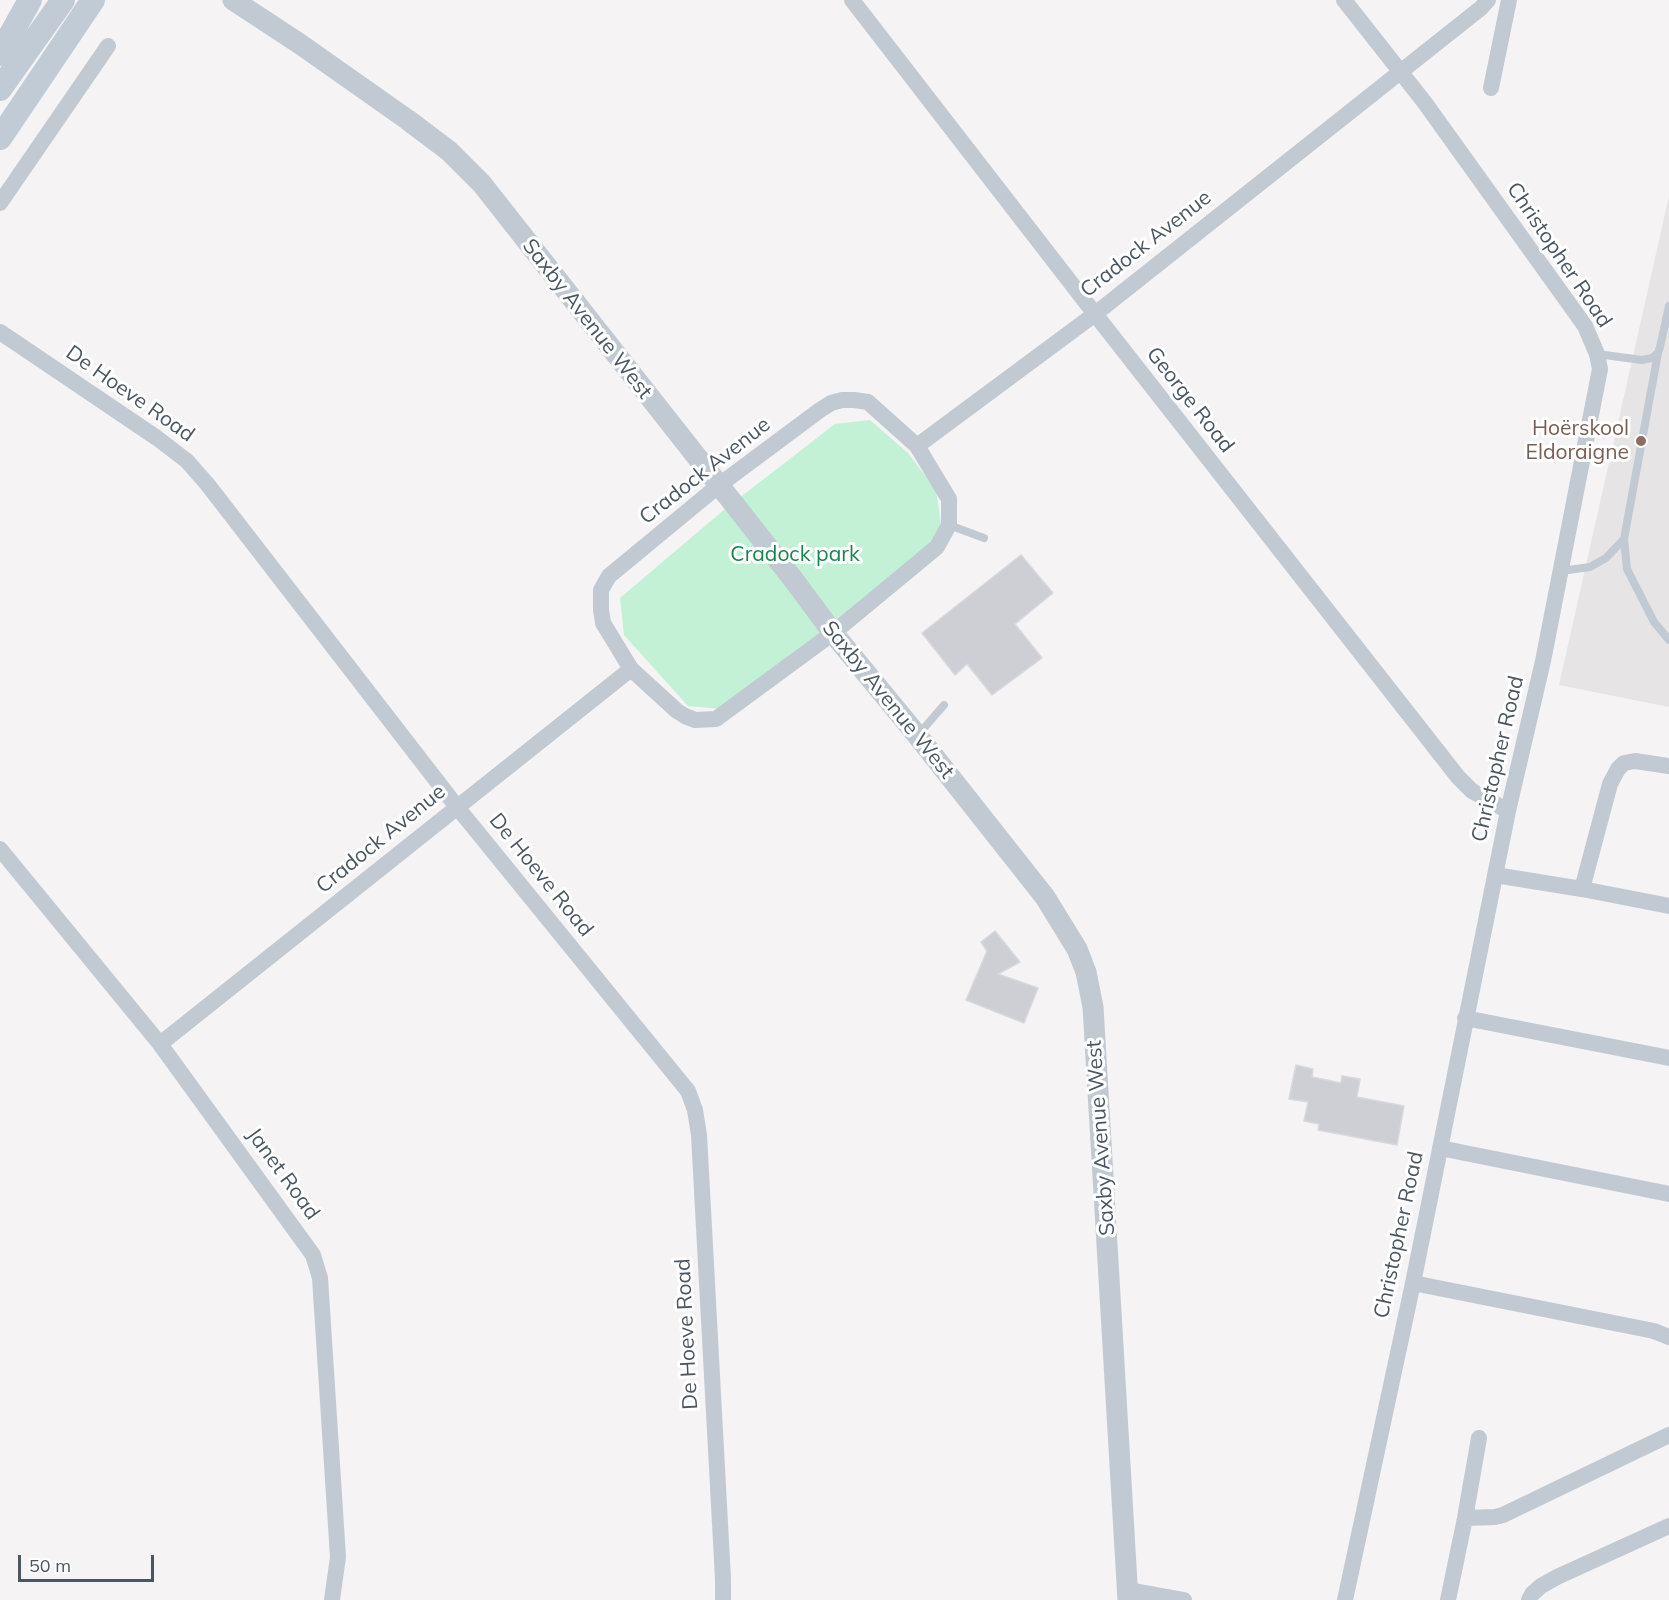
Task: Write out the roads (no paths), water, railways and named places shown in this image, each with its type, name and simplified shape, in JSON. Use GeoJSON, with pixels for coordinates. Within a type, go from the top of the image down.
{"type":"FeatureCollection","features":[{"type":"Feature","properties":{"kind":"main road"},"geometry":{"type":"LineString","coordinates":[[0,54],[30,0]]}},
{"type":"Feature","properties":{"kind":"main road"},"geometry":{"type":"LineString","coordinates":[[0,89],[63,0]]}},
{"type":"Feature","properties":{"kind":"main road"},"geometry":{"type":"LineString","coordinates":[[0,138],[46,73],[93,0]]}},
{"type":"Feature","properties":{"kind":"main road"},"geometry":{"type":"LineString","coordinates":[[75,27],[102,0]]}},
{"type":"Feature","properties":{"kind":"street","name":"Saxby Avenue West"},"geometry":{"type":"LineString","coordinates":[[233,0],[408,120],[449,151],[465,167],[489,194],[793,579],[833,633],[1045,897],[1077,949],[1086,972],[1093,1007],[1129,1595]]}},
{"type":"Feature","properties":{"kind":"street","name":"George Road"},"geometry":{"type":"LineString","coordinates":[[852,0],[1458,777],[1472,791],[1508,811]]}},
{"type":"Feature","properties":{"kind":"street","name":"Christopher Road"},"geometry":{"type":"LineString","coordinates":[[1344,0],[1425,103],[1585,326],[1597,354],[1600,369],[1543,661],[1508,811],[1413,1283],[1345,1600]]}},
{"type":"Feature","properties":{"kind":"street","name":"Cradock Avenue"},"geometry":{"type":"LineString","coordinates":[[916,446],[1095,314],[1481,8],[1488,0]]}},
{"type":"Feature","properties":{"kind":"street"},"geometry":{"type":"LineString","coordinates":[[1491,88],[1509,0]]}},
{"type":"Feature","properties":{"kind":"street"},"geometry":{"type":"LineString","coordinates":[[0,203],[108,46]]}},
{"type":"Feature","properties":{"kind":"street","name":"De Hoeve Road"},"geometry":{"type":"LineString","coordinates":[[0,332],[157,438],[187,461],[457,807],[688,1091],[695,1110],[700,1158],[723,1600]]}},
{"type":"Feature","properties":{"kind":"street","name":"Cradock Avenue"},"geometry":{"type":"LineString","coordinates":[[854,399],[868,402],[916,446],[949,499],[949,525],[937,547],[833,633],[716,719],[695,720],[677,711],[631,669],[603,623],[600,610],[601,590],[609,576],[718,486],[820,410],[831,403],[854,399]]}},
{"type":"Feature","properties":{"kind":"street","name":"Cradock Avenue"},"geometry":{"type":"LineString","coordinates":[[160,1044],[631,669]]}},
{"type":"Feature","properties":{"kind":"street"},"geometry":{"type":"LineString","coordinates":[[1582,889],[1610,784],[1618,769],[1624,764],[1635,761],[1669,766]]}},
{"type":"Feature","properties":{"kind":"street","name":"Janet Road"},"geometry":{"type":"LineString","coordinates":[[0,849],[160,1044],[313,1255],[320,1278],[338,1557],[332,1600]]}},
{"type":"Feature","properties":{"kind":"street"},"geometry":{"type":"LineString","coordinates":[[1495,875],[1669,906]]}},
{"type":"Feature","properties":{"kind":"street"},"geometry":{"type":"LineString","coordinates":[[1465,1018],[1669,1058]]}},
{"type":"Feature","properties":{"kind":"street"},"geometry":{"type":"LineString","coordinates":[[1440,1148],[1669,1194]]}},
{"type":"Feature","properties":{"kind":"street"},"geometry":{"type":"LineString","coordinates":[[1413,1283],[1654,1331],[1669,1337]]}},
{"type":"Feature","properties":{"kind":"street"},"geometry":{"type":"LineString","coordinates":[[1466,1518],[1503,1515],[1669,1435]]}},
{"type":"Feature","properties":{"kind":"street"},"geometry":{"type":"LineString","coordinates":[[1448,1600],[1466,1518],[1479,1438]]}},
{"type":"Feature","properties":{"kind":"street"},"geometry":{"type":"LineString","coordinates":[[1529,1600],[1541,1586],[1557,1577],[1669,1526]]}},
{"type":"Feature","properties":{"kind":"street"},"geometry":{"type":"LineString","coordinates":[[1129,1595],[1184,1600]]}},
{"type":"Feature","properties":{"kind":"lane"},"geometry":{"type":"LineString","coordinates":[[1669,306],[1658,353],[1624,539],[1627,569],[1654,622],[1669,640]]}},
{"type":"Feature","properties":{"kind":"lane"},"geometry":{"type":"LineString","coordinates":[[1597,354],[1642,360],[1658,353]]}},
{"type":"Feature","properties":{"kind":"lane"},"geometry":{"type":"LineString","coordinates":[[949,525],[984,538]]}},
{"type":"Feature","properties":{"kind":"lane"},"geometry":{"type":"LineString","coordinates":[[1561,571],[1590,567],[1606,558],[1624,539]]}},
{"type":"Feature","properties":{"kind":"lane"},"geometry":{"type":"LineString","coordinates":[[917,735],[944,705]]}},
{"type":"Feature","properties":{"kind":"place","name":"Hoërskool Eldoraigne"},"geometry":{"type":"Point","coordinates":[1641,441]}},
{"type":"Feature","properties":{"kind":"park label","name":"Cradock park"},"geometry":{"type":"Point","coordinates":[795,555]}}]}
